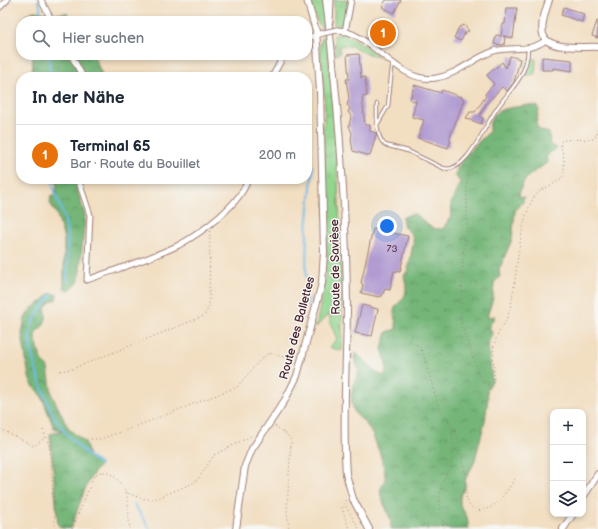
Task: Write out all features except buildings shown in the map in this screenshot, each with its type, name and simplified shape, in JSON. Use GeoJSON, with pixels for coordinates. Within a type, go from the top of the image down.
{"type":"FeatureCollection","features":[{"type":"Feature","properties":{"kind":"street"},"geometry":{"type":"LineString","coordinates":[[0,7],[7,0]]}},
{"type":"Feature","properties":{"kind":"street"},"geometry":{"type":"LineString","coordinates":[[41,0],[49,16]]}},
{"type":"Feature","properties":{"kind":"street"},"geometry":{"type":"LineString","coordinates":[[44,6],[47,0]]}},
{"type":"Feature","properties":{"kind":"street","name":"Route des Ballettes"},"geometry":{"type":"LineString","coordinates":[[306,0],[311,16]]}},
{"type":"Feature","properties":{"kind":"street","name":"Route de Savièse"},"geometry":{"type":"LineString","coordinates":[[326,0],[344,197],[347,302],[346,474],[352,496],[369,529]]}},
{"type":"Feature","properties":{"kind":"street"},"geometry":{"type":"LineString","coordinates":[[329,24],[332,11],[331,0]]}},
{"type":"Feature","properties":{"kind":"street"},"geometry":{"type":"LineString","coordinates":[[345,32],[351,0]]}},
{"type":"Feature","properties":{"kind":"street"},"geometry":{"type":"LineString","coordinates":[[549,0],[542,34],[546,40],[557,45],[598,47]]}},
{"type":"Feature","properties":{"kind":"street","name":"Route des Ballettes"},"geometry":{"type":"LineString","coordinates":[[236,529],[245,466],[252,449],[290,390],[301,362],[319,297],[324,264],[321,109],[316,34],[312,20]]}},
{"type":"Feature","properties":{"kind":"street"},"geometry":{"type":"LineString","coordinates":[[312,36],[337,30],[345,32],[355,36],[394,64],[419,77],[434,79],[456,71],[494,51],[528,49],[546,40]]}},
{"type":"Feature","properties":{"kind":"street"},"geometry":{"type":"LineString","coordinates":[[74,60],[80,72]]}},
{"type":"Feature","properties":{"kind":"street"},"geometry":{"type":"LineString","coordinates":[[275,72],[281,60]]}},
{"type":"Feature","properties":{"kind":"street"},"geometry":{"type":"LineString","coordinates":[[80,184],[90,215],[87,280],[179,245],[231,207],[247,184]]}},
{"type":"Feature","properties":{"kind":"street"},"geometry":{"type":"LineString","coordinates":[[586,492],[598,474]]}},
{"type":"Feature","properties":{"kind":"street"},"geometry":{"type":"LineString","coordinates":[[563,529],[571,517]]}},
{"type":"Feature","properties":{"kind":"lane"},"geometry":{"type":"LineString","coordinates":[[377,104],[377,123],[380,137],[385,145],[408,150],[443,168],[448,170],[453,169],[466,158],[494,112],[514,88],[521,75],[528,49]]}},
{"type":"Feature","properties":{"kind":"lane"},"geometry":{"type":"LineString","coordinates":[[377,123],[388,106],[392,68],[394,64]]}},
{"type":"Feature","properties":{"kind":"path"},"geometry":{"type":"LineString","coordinates":[[482,144],[467,178],[467,234],[462,261],[461,324],[476,366],[476,373],[484,384],[491,386],[495,379],[492,351],[509,312],[522,231],[532,201],[542,189],[555,184],[564,175],[564,159],[560,143],[563,140],[593,139],[596,136],[598,128]]}},
{"type":"Feature","properties":{"kind":"path"},"geometry":{"type":"LineString","coordinates":[[60,371],[72,369],[204,316],[209,307],[210,223]]}},
{"type":"Feature","properties":{"kind":"path"},"geometry":{"type":"LineString","coordinates":[[409,341],[419,346],[423,353],[437,402],[456,435],[466,476],[466,497],[471,508],[480,509],[497,504],[516,478]]}},
{"type":"Feature","properties":{"kind":"path"},"geometry":{"type":"LineString","coordinates":[[91,439],[100,439],[118,433],[237,387],[259,361],[269,353],[301,362]]}},
{"type":"Feature","properties":{"kind":"path"},"geometry":{"type":"LineString","coordinates":[[270,423],[286,434],[291,440],[287,510],[289,529]]}},
{"type":"Feature","properties":{"kind":"path"},"geometry":{"type":"LineString","coordinates":[[444,529],[441,508],[441,486],[450,467],[454,447],[454,439],[450,423]]}},
{"type":"Feature","properties":{"kind":"path"},"geometry":{"type":"LineString","coordinates":[[0,429],[34,446],[46,437]]}},
{"type":"Feature","properties":{"kind":"path"},"geometry":{"type":"LineString","coordinates":[[43,430],[50,447],[55,524],[57,529]]}},
{"type":"Feature","properties":{"kind":"path"},"geometry":{"type":"LineString","coordinates":[[72,529],[94,476],[99,472],[104,471],[111,475],[126,492],[142,499],[155,499],[193,483],[199,478],[214,455],[252,435],[261,436]]}},
{"type":"Feature","properties":{"kind":"path"},"geometry":{"type":"LineString","coordinates":[[126,492],[130,529]]}},
{"type":"Feature","properties":{"kind":"path"},"geometry":{"type":"LineString","coordinates":[[349,529],[342,508],[344,503],[352,496]]}},
{"type":"Feature","properties":{"kind":"path"},"geometry":{"type":"LineString","coordinates":[[344,503],[358,529]]}},
{"type":"Feature","properties":{"kind":"green space"},"geometry":{"type":"Polygon","coordinates":[[[310,0],[323,0],[326,28],[322,28],[317,21],[310,0]]]}},
{"type":"Feature","properties":{"kind":"green space"},"geometry":{"type":"Polygon","coordinates":[[[334,0],[347,0],[344,21],[342,24],[334,27],[334,0]]]}},
{"type":"Feature","properties":{"kind":"green space"},"geometry":{"type":"Polygon","coordinates":[[[34,11],[52,14],[67,13],[68,16],[25,16],[34,11]]]}},
{"type":"Feature","properties":{"kind":"green space"},"geometry":{"type":"Polygon","coordinates":[[[341,34],[354,39],[382,58],[365,53],[352,46],[339,46],[340,53],[336,55],[334,35],[341,34]]]}},
{"type":"Feature","properties":{"kind":"green space"},"geometry":{"type":"Polygon","coordinates":[[[327,36],[339,193],[342,351],[329,347],[337,339],[330,322],[330,313],[316,327],[327,260],[323,128],[325,109],[320,46],[322,38],[327,36]]]}},
{"type":"Feature","properties":{"kind":"green space"},"geometry":{"type":"Polygon","coordinates":[[[530,59],[536,59],[535,74],[527,75],[526,65],[530,59]]]}},
{"type":"Feature","properties":{"kind":"green space"},"geometry":{"type":"Polygon","coordinates":[[[33,60],[95,60],[101,72],[32,72],[33,60]]]}},
{"type":"Feature","properties":{"kind":"green space"},"geometry":{"type":"Polygon","coordinates":[[[528,105],[537,106],[539,110],[536,124],[539,130],[549,133],[550,145],[557,148],[548,154],[546,158],[548,162],[529,176],[523,184],[519,196],[524,197],[523,202],[515,211],[512,239],[499,270],[500,276],[494,283],[493,298],[487,317],[495,316],[489,326],[492,333],[488,343],[492,381],[487,390],[488,398],[485,421],[474,463],[465,480],[465,488],[460,496],[460,505],[467,517],[469,529],[391,529],[390,519],[380,491],[385,480],[382,460],[376,442],[369,428],[355,413],[353,408],[352,391],[359,371],[354,358],[355,352],[377,373],[384,376],[387,369],[382,348],[387,332],[396,329],[394,313],[397,305],[402,300],[406,292],[404,276],[409,266],[413,243],[411,234],[404,227],[402,218],[412,214],[416,215],[433,228],[443,229],[452,214],[451,203],[460,182],[455,175],[457,169],[469,152],[489,132],[492,117],[501,110],[507,108],[528,105]]]}},
{"type":"Feature","properties":{"kind":"green space"},"geometry":{"type":"Polygon","coordinates":[[[57,184],[75,184],[85,216],[79,279],[77,284],[68,291],[64,288],[64,239],[57,215],[50,203],[51,196],[56,194],[57,184]]]}},
{"type":"Feature","properties":{"kind":"green space"},"geometry":{"type":"Polygon","coordinates":[[[50,293],[57,295],[56,300],[50,302],[45,308],[45,322],[36,332],[35,337],[41,359],[48,368],[52,395],[66,424],[70,430],[85,442],[89,456],[101,465],[91,477],[71,528],[67,529],[58,525],[50,434],[63,431],[54,428],[42,397],[31,383],[22,334],[25,318],[31,309],[44,300],[50,293]]]}},
{"type":"Feature","properties":{"kind":"waterway"},"geometry":{"type":"LineString","coordinates":[[38,0],[41,16]]}},
{"type":"Feature","properties":{"kind":"waterway"},"geometry":{"type":"LineString","coordinates":[[49,60],[50,72]]}},
{"type":"Feature","properties":{"kind":"waterway"},"geometry":{"type":"LineString","coordinates":[[312,177],[313,166]]}},
{"type":"Feature","properties":{"kind":"waterway"},"geometry":{"type":"LineString","coordinates":[[53,184],[65,221],[67,243],[67,281]]}},
{"type":"Feature","properties":{"kind":"waterway"},"geometry":{"type":"LineString","coordinates":[[308,308],[306,269],[307,230],[311,184]]}},
{"type":"Feature","properties":{"kind":"waterway"},"geometry":{"type":"LineString","coordinates":[[52,295],[42,307],[31,327],[31,352],[45,395],[56,419],[61,427],[79,447],[100,465]]}},
{"type":"Feature","properties":{"kind":"waterway"},"geometry":{"type":"LineString","coordinates":[[134,504],[150,529]]}},
{"type":"Feature","properties":{"kind":"place","name":"Terminal 65"},"geometry":{"type":"Point","coordinates":[383,33]}}]}
